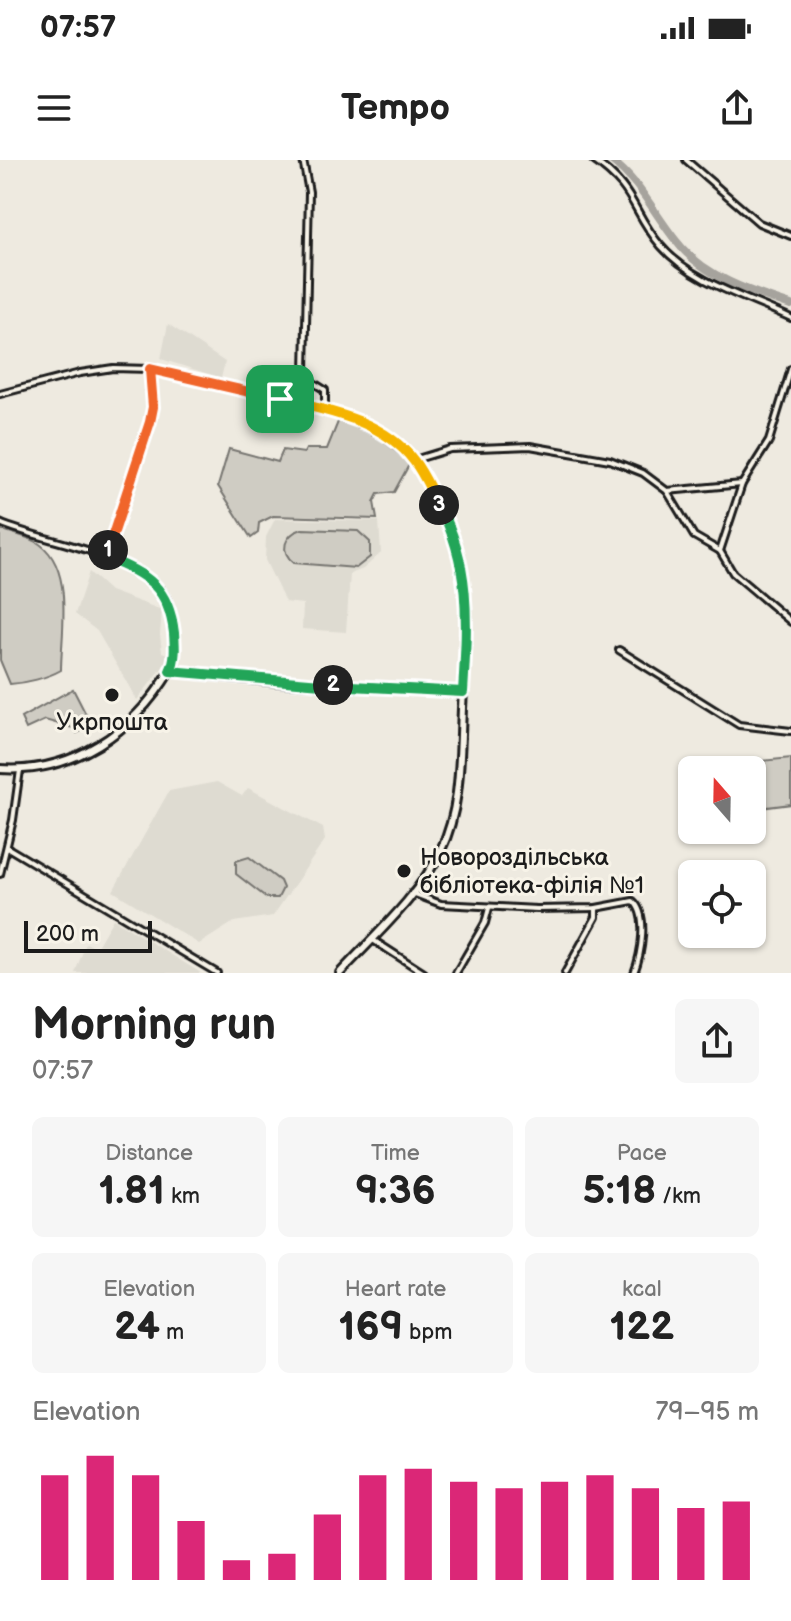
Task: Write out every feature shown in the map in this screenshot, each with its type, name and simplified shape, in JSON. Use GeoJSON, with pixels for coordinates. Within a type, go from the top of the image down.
{"type":"FeatureCollection","features":[{"type":"Feature","properties":{"kind":"street"},"geometry":{"type":"LineString","coordinates":[[303,160],[309,192],[305,371],[306,378],[325,390],[325,410]]}},
{"type":"Feature","properties":{"kind":"street"},"geometry":{"type":"LineString","coordinates":[[593,160],[629,191],[661,246],[678,262],[705,279],[791,318]]}},
{"type":"Feature","properties":{"kind":"street"},"geometry":{"type":"LineString","coordinates":[[686,160],[759,223],[791,236]]}},
{"type":"Feature","properties":{"kind":"street"},"geometry":{"type":"LineString","coordinates":[[106,558],[150,422],[153,407],[150,369]]}},
{"type":"Feature","properties":{"kind":"street"},"geometry":{"type":"LineString","coordinates":[[0,394],[40,381],[102,370],[150,369],[349,416],[387,437],[414,460],[447,520],[465,576],[467,612],[463,692],[451,820],[441,851],[412,893],[373,940],[340,973]]}},
{"type":"Feature","properties":{"kind":"street"},"geometry":{"type":"LineString","coordinates":[[720,551],[742,484],[769,441],[791,369]]}},
{"type":"Feature","properties":{"kind":"street"},"geometry":{"type":"LineString","coordinates":[[414,460],[428,453],[474,447],[530,446],[610,460],[643,473],[667,491],[694,536],[720,551],[733,573],[791,622]]}},
{"type":"Feature","properties":{"kind":"street"},"geometry":{"type":"LineString","coordinates":[[667,491],[742,484]]}},
{"type":"Feature","properties":{"kind":"street"},"geometry":{"type":"LineString","coordinates":[[0,523],[132,568],[163,594],[174,637],[170,671],[134,717],[105,742],[66,761],[20,770],[0,769]]}},
{"type":"Feature","properties":{"kind":"street"},"geometry":{"type":"LineString","coordinates":[[619,650],[739,725],[791,731]]}},
{"type":"Feature","properties":{"kind":"street"},"geometry":{"type":"LineString","coordinates":[[170,671],[265,681],[463,692]]}},
{"type":"Feature","properties":{"kind":"street"},"geometry":{"type":"LineString","coordinates":[[0,874],[8,848],[20,770]]}},
{"type":"Feature","properties":{"kind":"street"},"geometry":{"type":"LineString","coordinates":[[8,848],[217,973]]}},
{"type":"Feature","properties":{"kind":"street"},"geometry":{"type":"LineString","coordinates":[[412,893],[441,904],[489,907],[596,908],[633,901],[641,910],[642,919],[634,973]]}},
{"type":"Feature","properties":{"kind":"street"},"geometry":{"type":"LineString","coordinates":[[456,973],[485,923],[489,907]]}},
{"type":"Feature","properties":{"kind":"street"},"geometry":{"type":"LineString","coordinates":[[565,973],[596,917],[596,908]]}},
{"type":"Feature","properties":{"kind":"street"},"geometry":{"type":"LineString","coordinates":[[373,940],[424,973]]}},
{"type":"Feature","properties":{"kind":"shaded area"},"geometry":{"type":"Polygon","coordinates":[[[168,324],[225,362],[221,378],[161,359],[168,324]]]}},
{"type":"Feature","properties":{"kind":"shaded area"},"geometry":{"type":"Polygon","coordinates":[[[340,417],[376,435],[410,463],[394,492],[378,494],[374,502],[377,519],[273,516],[259,523],[258,533],[251,538],[218,486],[229,449],[278,462],[283,450],[304,453],[306,449],[327,449],[340,417]]]}},
{"type":"Feature","properties":{"kind":"shaded area"},"geometry":{"type":"Polygon","coordinates":[[[275,519],[379,521],[381,553],[363,569],[350,574],[346,632],[302,629],[303,604],[285,602],[265,560],[266,537],[275,519]]]}},
{"type":"Feature","properties":{"kind":"shaded area"},"geometry":{"type":"Polygon","coordinates":[[[0,529],[35,541],[48,552],[61,582],[64,619],[61,670],[23,683],[10,684],[0,660],[0,529]]]}},
{"type":"Feature","properties":{"kind":"shaded area"},"geometry":{"type":"Polygon","coordinates":[[[302,529],[358,531],[370,542],[370,557],[356,568],[294,563],[286,553],[286,544],[291,535],[302,529]]]}},
{"type":"Feature","properties":{"kind":"shaded area"},"geometry":{"type":"Polygon","coordinates":[[[89,572],[110,591],[162,610],[160,635],[162,652],[167,654],[166,663],[137,700],[97,631],[75,614],[89,572]]]}},
{"type":"Feature","properties":{"kind":"shaded area"},"geometry":{"type":"Polygon","coordinates":[[[73,689],[92,726],[77,733],[73,728],[45,720],[26,729],[21,718],[73,689]]]}},
{"type":"Feature","properties":{"kind":"shaded area"},"geometry":{"type":"Polygon","coordinates":[[[791,758],[791,804],[766,807],[766,760],[791,758]]]}},
{"type":"Feature","properties":{"kind":"shaded area"},"geometry":{"type":"Polygon","coordinates":[[[217,782],[242,796],[248,788],[323,828],[325,840],[273,916],[234,922],[199,944],[113,891],[169,791],[217,782]]]}},
{"type":"Feature","properties":{"kind":"shaded area"},"geometry":{"type":"Polygon","coordinates":[[[249,857],[280,881],[283,888],[278,898],[267,898],[236,874],[236,861],[249,857]]]}},
{"type":"Feature","properties":{"kind":"shaded area"},"geometry":{"type":"Polygon","coordinates":[[[113,919],[201,973],[75,973],[86,943],[96,948],[113,919]]]}},
{"type":"Feature","properties":{"kind":"waterway"},"geometry":{"type":"LineString","coordinates":[[611,160],[639,189],[677,242],[701,265],[744,289],[791,305]]}},
{"type":"Feature","properties":{"kind":"place","name":"Укрпошта"},"geometry":{"type":"Point","coordinates":[112,695]}},
{"type":"Feature","properties":{"kind":"place","name":"Новороздільська бібліотека-філія №1"},"geometry":{"type":"Point","coordinates":[404,871]}},
{"type":"Feature","properties":{"kind":"route"},"geometry":{"type":"LineString","coordinates":[[150,369],[280,399],[349,416],[387,437],[414,460],[447,520],[465,576],[467,612],[463,692],[278,682],[170,671],[174,662],[174,637],[168,602],[142,574],[106,558],[150,422],[153,407],[148,375],[150,369]]}}]}
